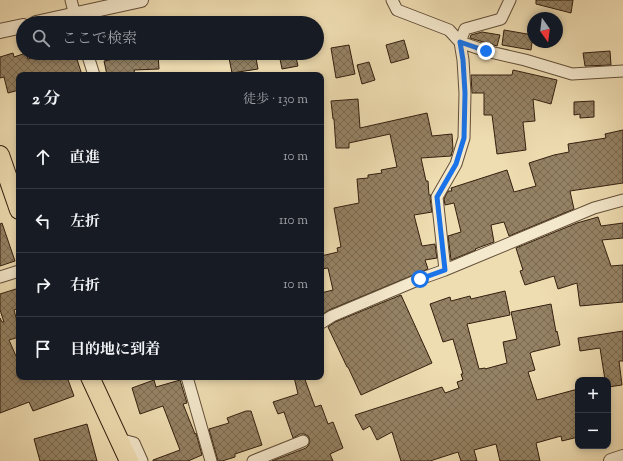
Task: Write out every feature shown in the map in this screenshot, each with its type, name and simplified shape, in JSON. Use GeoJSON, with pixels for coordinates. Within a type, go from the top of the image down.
{"type":"FeatureCollection","features":[{"type":"Feature","properties":{"kind":"main road"},"geometry":{"type":"LineString","coordinates":[[0,155],[16,201]]}},
{"type":"Feature","properties":{"kind":"main road"},"geometry":{"type":"LineString","coordinates":[[91,380],[131,461]]}},
{"type":"Feature","properties":{"kind":"street"},"geometry":{"type":"LineString","coordinates":[[71,0],[75,16]]}},
{"type":"Feature","properties":{"kind":"street"},"geometry":{"type":"LineString","coordinates":[[86,16],[141,0]]}},
{"type":"Feature","properties":{"kind":"street"},"geometry":{"type":"LineString","coordinates":[[392,0],[397,10],[449,30],[460,42],[486,51],[525,60],[572,74],[623,71]]}},
{"type":"Feature","properties":{"kind":"street"},"geometry":{"type":"LineString","coordinates":[[445,270],[437,197],[456,164],[464,138],[465,93],[463,60],[460,42],[465,29],[500,19],[510,0]]}},
{"type":"Feature","properties":{"kind":"street"},"geometry":{"type":"LineString","coordinates":[[0,31],[16,28]]}},
{"type":"Feature","properties":{"kind":"street"},"geometry":{"type":"LineString","coordinates":[[89,60],[93,72]]}},
{"type":"Feature","properties":{"kind":"street"},"geometry":{"type":"LineString","coordinates":[[324,321],[332,316],[420,279],[594,208],[623,200]]}},
{"type":"Feature","properties":{"kind":"street"},"geometry":{"type":"LineString","coordinates":[[0,277],[16,272]]}},
{"type":"Feature","properties":{"kind":"street"},"geometry":{"type":"LineString","coordinates":[[188,380],[211,461]]}},
{"type":"Feature","properties":{"kind":"street"},"geometry":{"type":"LineString","coordinates":[[253,461],[303,441]]}},
{"type":"Feature","properties":{"kind":"street"},"geometry":{"type":"LineString","coordinates":[[611,461],[623,457]]}},
{"type":"Feature","properties":{"kind":"building"},"geometry":{"type":"Polygon","coordinates":[[[536,0],[573,0],[571,13],[536,4],[536,0]]]}},
{"type":"Feature","properties":{"kind":"building"},"geometry":{"type":"Polygon","coordinates":[[[504,30],[527,34],[527,48],[531,48],[531,50],[502,45],[504,30]]]}},
{"type":"Feature","properties":{"kind":"building"},"geometry":{"type":"Polygon","coordinates":[[[482,32],[500,35],[497,46],[470,38],[471,35],[482,32]]]}},
{"type":"Feature","properties":{"kind":"building"},"geometry":{"type":"Polygon","coordinates":[[[404,40],[409,58],[391,63],[386,45],[404,40]]]}},
{"type":"Feature","properties":{"kind":"building"},"geometry":{"type":"Polygon","coordinates":[[[349,45],[355,74],[336,78],[331,48],[349,45]]]}},
{"type":"Feature","properties":{"kind":"building"},"geometry":{"type":"Polygon","coordinates":[[[610,51],[611,65],[585,66],[583,53],[610,51]]]}},
{"type":"Feature","properties":{"kind":"building"},"geometry":{"type":"Polygon","coordinates":[[[13,53],[14,57],[16,56],[16,60],[77,60],[81,72],[16,72],[16,91],[8,93],[4,77],[0,78],[0,57],[13,53]]]}},
{"type":"Feature","properties":{"kind":"building"},"geometry":{"type":"Polygon","coordinates":[[[158,60],[159,69],[134,70],[134,72],[106,72],[104,61],[158,60]]]}},
{"type":"Feature","properties":{"kind":"building"},"geometry":{"type":"Polygon","coordinates":[[[229,60],[256,60],[258,69],[232,72],[229,60]]]}},
{"type":"Feature","properties":{"kind":"building"},"geometry":{"type":"Polygon","coordinates":[[[280,60],[297,60],[298,66],[282,69],[280,60]]]}},
{"type":"Feature","properties":{"kind":"building"},"geometry":{"type":"Polygon","coordinates":[[[369,62],[375,80],[362,84],[357,65],[369,62]]]}},
{"type":"Feature","properties":{"kind":"building"},"geometry":{"type":"Polygon","coordinates":[[[513,70],[557,80],[551,104],[533,99],[535,121],[523,122],[526,150],[497,154],[492,115],[484,115],[484,93],[472,93],[471,75],[512,75],[513,70]]]}},
{"type":"Feature","properties":{"kind":"building"},"geometry":{"type":"Polygon","coordinates":[[[358,99],[360,128],[427,113],[432,136],[452,134],[453,149],[451,156],[421,158],[426,181],[428,181],[429,195],[431,195],[432,212],[414,215],[422,246],[435,244],[437,258],[425,260],[428,269],[324,313],[324,292],[333,290],[328,268],[324,269],[324,255],[338,252],[337,248],[341,247],[334,208],[359,203],[357,179],[368,178],[368,175],[382,173],[381,170],[397,167],[390,134],[349,143],[349,148],[336,148],[331,101],[358,99]]]}},
{"type":"Feature","properties":{"kind":"building"},"geometry":{"type":"Polygon","coordinates":[[[594,101],[594,117],[580,118],[580,114],[574,115],[574,102],[594,101]]]}},
{"type":"Feature","properties":{"kind":"building"},"geometry":{"type":"Polygon","coordinates":[[[623,130],[623,183],[570,191],[574,209],[509,236],[504,222],[491,225],[494,242],[451,260],[448,236],[461,232],[454,203],[445,205],[444,199],[448,191],[452,191],[451,188],[507,170],[514,192],[536,186],[529,163],[569,152],[568,144],[606,138],[605,134],[623,130]]]}},
{"type":"Feature","properties":{"kind":"building"},"geometry":{"type":"Polygon","coordinates":[[[598,217],[601,226],[623,223],[623,238],[602,240],[611,266],[623,265],[623,302],[580,306],[577,283],[558,289],[554,276],[525,285],[520,271],[523,270],[516,248],[577,223],[598,217]]]}},
{"type":"Feature","properties":{"kind":"building"},"geometry":{"type":"Polygon","coordinates":[[[2,223],[15,261],[0,266],[0,224],[2,223]]]}},
{"type":"Feature","properties":{"kind":"building"},"geometry":{"type":"Polygon","coordinates":[[[16,289],[16,309],[14,310],[16,318],[16,338],[9,340],[16,356],[16,380],[68,380],[74,396],[33,411],[29,402],[0,413],[0,318],[2,322],[4,322],[0,310],[0,294],[16,289]]]}},
{"type":"Feature","properties":{"kind":"building"},"geometry":{"type":"Polygon","coordinates":[[[505,291],[510,315],[467,324],[479,369],[485,369],[507,363],[503,342],[517,339],[511,312],[551,304],[560,345],[530,353],[535,370],[528,372],[537,400],[575,390],[575,438],[562,441],[561,436],[536,443],[540,461],[500,461],[496,444],[474,450],[477,461],[461,461],[458,452],[430,461],[401,461],[392,432],[377,440],[370,426],[363,430],[355,415],[442,387],[445,393],[459,388],[457,382],[463,380],[461,374],[463,374],[453,339],[443,342],[430,304],[450,297],[451,301],[470,296],[471,299],[505,291]]]}},
{"type":"Feature","properties":{"kind":"building"},"geometry":{"type":"Polygon","coordinates":[[[401,295],[432,363],[361,395],[328,327],[335,322],[401,295]]]}},
{"type":"Feature","properties":{"kind":"building"},"geometry":{"type":"Polygon","coordinates":[[[623,331],[623,361],[619,361],[622,385],[611,387],[611,377],[605,377],[600,348],[580,351],[578,338],[623,331]]]}},
{"type":"Feature","properties":{"kind":"building"},"geometry":{"type":"Polygon","coordinates":[[[154,380],[156,387],[180,380],[187,403],[183,404],[195,434],[196,433],[202,455],[188,461],[153,461],[180,450],[163,406],[140,414],[132,388],[154,380]]]}},
{"type":"Feature","properties":{"kind":"building"},"geometry":{"type":"Polygon","coordinates":[[[295,380],[305,380],[315,407],[321,405],[328,424],[333,422],[343,448],[330,454],[333,461],[272,461],[306,448],[310,442],[308,436],[304,434],[300,434],[293,438],[284,412],[278,414],[273,402],[298,394],[295,380]]]}},
{"type":"Feature","properties":{"kind":"building"},"geometry":{"type":"Polygon","coordinates":[[[246,411],[251,411],[262,445],[235,454],[235,457],[218,461],[209,429],[229,423],[227,418],[246,411]]]}},
{"type":"Feature","properties":{"kind":"building"},"geometry":{"type":"Polygon","coordinates":[[[87,424],[97,461],[40,461],[34,439],[87,424]]]}},
{"type":"Feature","properties":{"kind":"route"},"geometry":{"type":"LineString","coordinates":[[420,279],[445,270],[437,197],[456,164],[464,138],[465,93],[463,60],[460,42],[486,51]]}}]}
